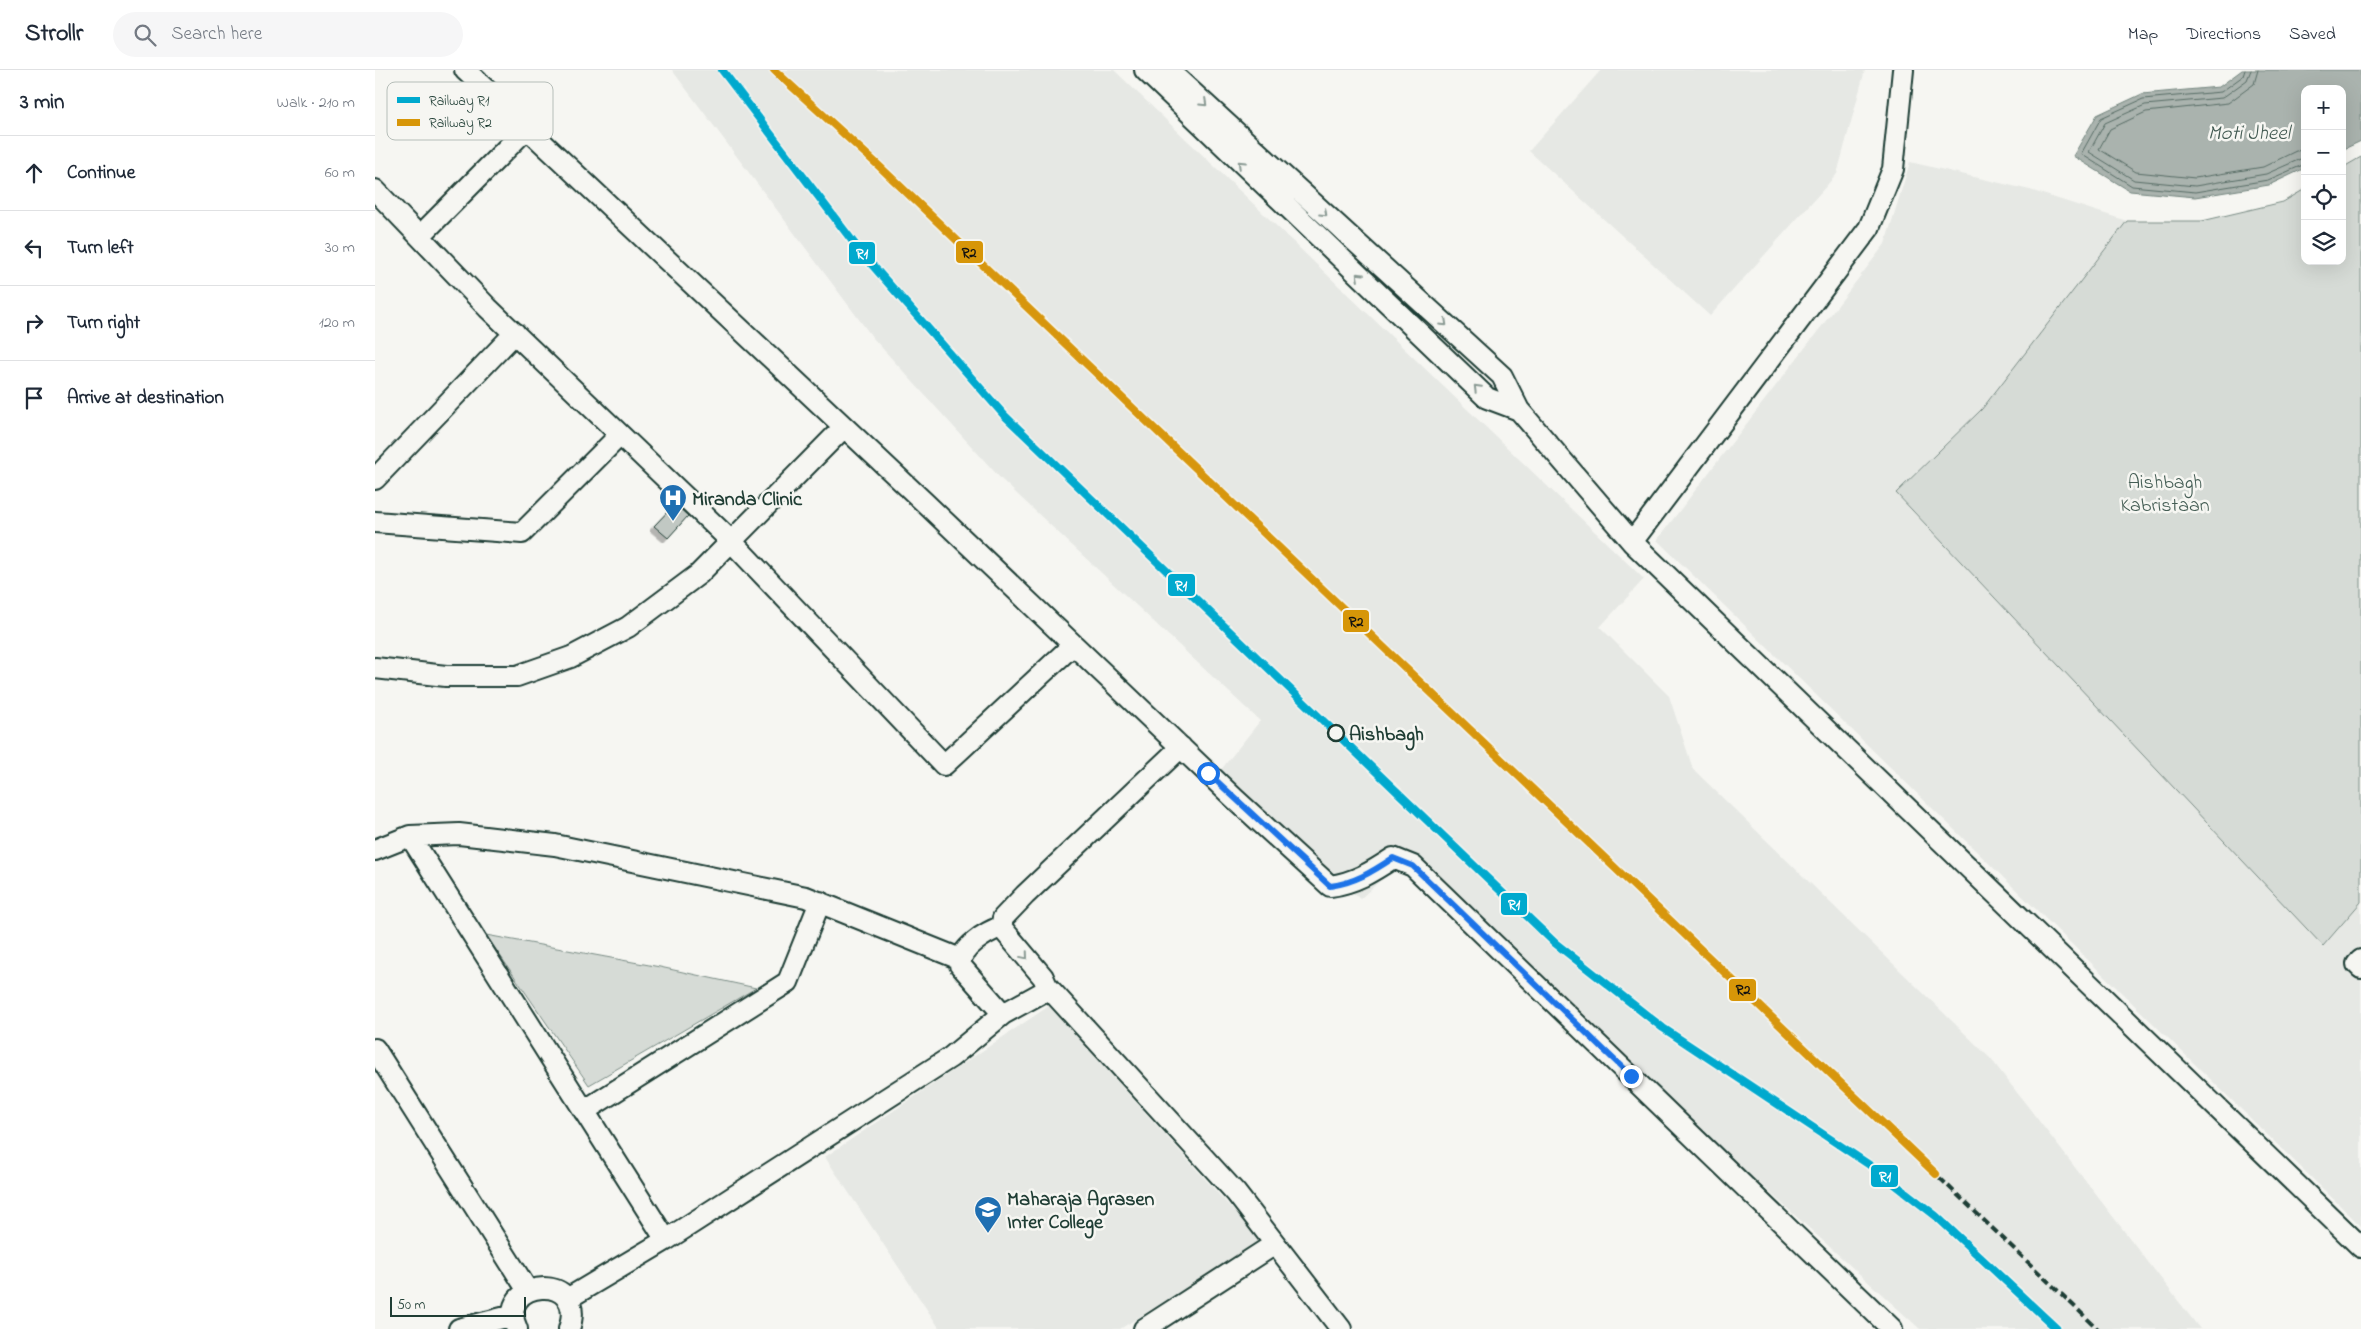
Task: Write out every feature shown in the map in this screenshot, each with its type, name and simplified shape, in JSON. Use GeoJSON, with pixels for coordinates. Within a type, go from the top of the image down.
{"type":"FeatureCollection","features":[{"type":"Feature","properties":{"kind":"street"},"geometry":{"type":"LineString","coordinates":[[465,70],[477,82]]}},
{"type":"Feature","properties":{"kind":"street"},"geometry":{"type":"LineString","coordinates":[[1145,70],[1487,398],[1519,410]]}},
{"type":"Feature","properties":{"kind":"street"},"geometry":{"type":"LineString","coordinates":[[1168,70],[1502,376],[1519,410],[1632,542],[2361,1247]]}},
{"type":"Feature","properties":{"kind":"street"},"geometry":{"type":"LineString","coordinates":[[1632,542],[1869,228],[1893,169],[1903,70]]}},
{"type":"Feature","properties":{"kind":"street"},"geometry":{"type":"LineString","coordinates":[[420,236],[515,140]]}},
{"type":"Feature","properties":{"kind":"street"},"geometry":{"type":"LineString","coordinates":[[538,140],[1330,886],[1363,877],[1393,858],[1413,866],[1892,1329]]}},
{"type":"Feature","properties":{"kind":"street"},"geometry":{"type":"LineString","coordinates":[[375,190],[515,333],[731,541],[944,765],[1073,644]]}},
{"type":"Feature","properties":{"kind":"street"},"geometry":{"type":"LineString","coordinates":[[375,479],[515,333]]}},
{"type":"Feature","properties":{"kind":"street"},"geometry":{"type":"LineString","coordinates":[[375,668],[446,676],[517,676],[571,656],[628,627],[699,574],[844,427]]}},
{"type":"Feature","properties":{"kind":"street"},"geometry":{"type":"LineString","coordinates":[[375,522],[521,533],[620,435]]}},
{"type":"Feature","properties":{"kind":"street"},"geometry":{"type":"LineString","coordinates":[[1001,927],[1003,918],[1025,895],[1181,747]]}},
{"type":"Feature","properties":{"kind":"street"},"geometry":{"type":"LineString","coordinates":[[375,850],[410,836],[459,834],[555,845],[797,895],[820,902],[960,959]]}},
{"type":"Feature","properties":{"kind":"street"},"geometry":{"type":"LineString","coordinates":[[410,836],[666,1240]]}},
{"type":"Feature","properties":{"kind":"street"},"geometry":{"type":"LineString","coordinates":[[584,1111],[788,982],[820,902]]}},
{"type":"Feature","properties":{"kind":"street"},"geometry":{"type":"LineString","coordinates":[[1001,927],[989,931],[963,954],[960,959],[960,965],[1003,1014]]}},
{"type":"Feature","properties":{"kind":"street"},"geometry":{"type":"LineString","coordinates":[[1001,927],[1043,977],[1047,986],[1237,1193],[1341,1329]]}},
{"type":"Feature","properties":{"kind":"street"},"geometry":{"type":"LineString","coordinates":[[2361,960],[2357,964],[2361,968]]}},
{"type":"Feature","properties":{"kind":"street"},"geometry":{"type":"LineString","coordinates":[[567,1299],[666,1240],[951,1057],[1003,1014],[1043,992],[1047,986]]}},
{"type":"Feature","properties":{"kind":"street"},"geometry":{"type":"LineString","coordinates":[[375,1048],[529,1292]]}},
{"type":"Feature","properties":{"kind":"street"},"geometry":{"type":"LineString","coordinates":[[1144,1329],[1275,1244]]}},
{"type":"Feature","properties":{"kind":"street"},"geometry":{"type":"LineString","coordinates":[[459,1329],[515,1322],[516,1305],[523,1295],[544,1287],[556,1290],[567,1299],[572,1316],[569,1329]]}},
{"type":"Feature","properties":{"kind":"shaded area"},"geometry":{"type":"Polygon","coordinates":[[[672,70],[1114,70],[1644,579],[1600,627],[1669,696],[1693,769],[1991,1059],[2200,1329],[1920,1329],[1724,1151],[1409,854],[1360,899],[1220,771],[1260,721],[1002,480],[873,338],[672,70]]]}},
{"type":"Feature","properties":{"kind":"shaded area"},"geometry":{"type":"Polygon","coordinates":[[[1601,70],[1865,70],[1837,174],[1710,316],[1529,151],[1601,70]]]}},
{"type":"Feature","properties":{"kind":"shaded area"},"geometry":{"type":"Polygon","coordinates":[[[1910,162],[2030,190],[2127,221],[1982,409],[1896,493],[2323,945],[2361,902],[2361,1226],[1657,540],[1885,244],[1910,162]]]}},
{"type":"Feature","properties":{"kind":"shaded area"},"geometry":{"type":"Polygon","coordinates":[[[1049,1006],[1261,1241],[1120,1329],[940,1329],[825,1157],[1049,1006]]]}},
{"type":"Feature","properties":{"kind":"green space","name":"Aishbagh Kabristaan"},"geometry":{"type":"Polygon","coordinates":[[[2361,157],[2361,902],[2323,946],[1896,493],[1982,409],[2127,221],[2202,221],[2283,202],[2301,191],[2301,265],[2346,265],[2346,166],[2361,157]]]}},
{"type":"Feature","properties":{"kind":"green space"},"geometry":{"type":"Polygon","coordinates":[[[486,935],[660,967],[756,988],[589,1085],[486,935]]]}},
{"type":"Feature","properties":{"kind":"water","name":"Moti Jheel"},"geometry":{"type":"Polygon","coordinates":[[[2242,70],[2361,70],[2361,141],[2346,148],[2346,85],[2301,85],[2301,170],[2269,185],[2195,197],[2130,191],[2073,156],[2097,115],[2142,94],[2219,87],[2242,70]]]}},
{"type":"Feature","properties":{"kind":"building"},"geometry":{"type":"Polygon","coordinates":[[[675,504],[688,516],[668,538],[654,526],[675,504]]]}},
{"type":"Feature","properties":{"kind":"railway"},"geometry":{"type":"LineString","coordinates":[[774,70],[879,166],[2098,1329]]}},
{"type":"Feature","properties":{"kind":"rail line","name":"R1"},"geometry":{"type":"LineString","coordinates":[[722,70],[860,251],[1004,415],[1555,943],[1663,1028],[1874,1168],[1936,1216],[2057,1329]]}},
{"type":"Feature","properties":{"kind":"rail line","name":"R2"},"geometry":{"type":"LineString","coordinates":[[774,70],[879,166],[1936,1174]]}},
{"type":"Feature","properties":{"kind":"place","name":"Miranda Clinic"},"geometry":{"type":"Point","coordinates":[673,522]}},
{"type":"Feature","properties":{"kind":"place","name":"Aishbagh"},"geometry":{"type":"Point","coordinates":[1336,733]}},
{"type":"Feature","properties":{"kind":"place","name":"Maharaja Agrasen Inter College"},"geometry":{"type":"Point","coordinates":[988,1234]}},
{"type":"Feature","properties":{"kind":"route"},"geometry":{"type":"LineString","coordinates":[[1208,773],[1330,886],[1363,877],[1393,858],[1413,866],[1631,1076]]}}]}
